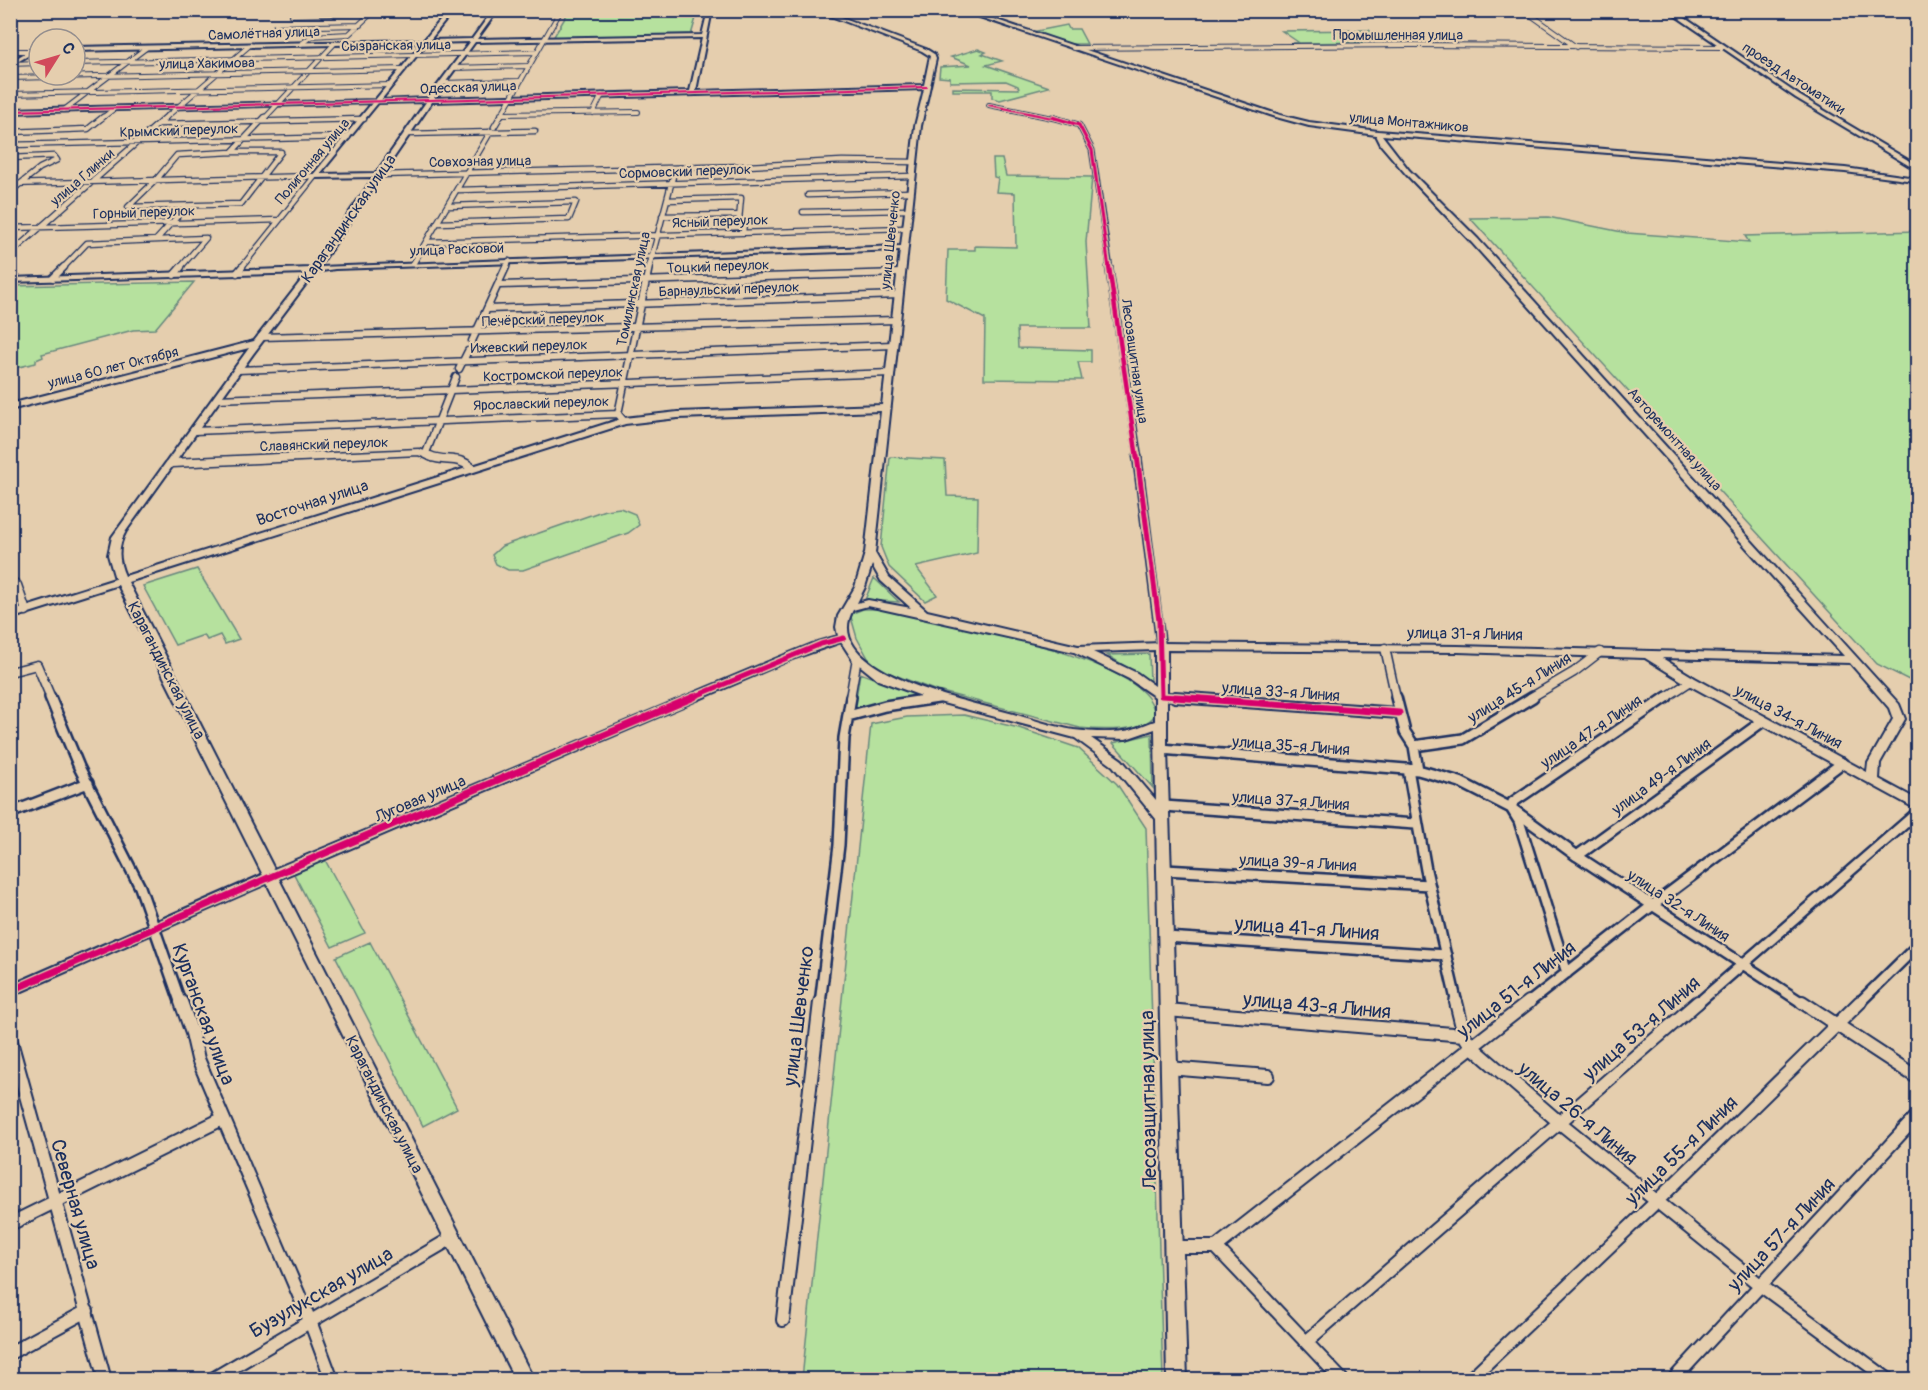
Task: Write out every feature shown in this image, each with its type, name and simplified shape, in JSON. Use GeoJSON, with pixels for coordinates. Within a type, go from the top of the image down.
{"type":"FeatureCollection","features":[{"type":"Feature","properties":{"kind":"main road","name":"Полигонная улица"},"geometry":{"type":"LineString","coordinates":[[315,176],[452,10]]}},
{"type":"Feature","properties":{"kind":"main road","name":"Карагандинская улица"},"geometry":{"type":"LineString","coordinates":[[496,10],[406,134],[312,271],[250,352],[117,537],[112,554],[121,580],[525,1380]]}},
{"type":"Feature","properties":{"kind":"main road"},"geometry":{"type":"LineString","coordinates":[[693,93],[710,10]]}},
{"type":"Feature","properties":{"kind":"main road","name":"улица Шевченко"},"geometry":{"type":"LineString","coordinates":[[817,10],[929,52],[933,59],[913,162],[870,553],[864,578],[843,621],[844,638]]}},
{"type":"Feature","properties":{"kind":"main road","name":"улица Монтажников"},"geometry":{"type":"LineString","coordinates":[[961,10],[1294,121],[1378,133],[1872,173],[1916,180]]}},
{"type":"Feature","properties":{"kind":"main road","name":"проезд Автоматики"},"geometry":{"type":"LineString","coordinates":[[1669,10],[1906,169],[1906,176],[1916,180]]}},
{"type":"Feature","properties":{"kind":"main road","name":"Самолётная улица"},"geometry":{"type":"LineString","coordinates":[[87,50],[705,36]]}},
{"type":"Feature","properties":{"kind":"main road"},"geometry":{"type":"LineString","coordinates":[[11,64],[27,54]]}},
{"type":"Feature","properties":{"kind":"main road","name":"Одесская улица"},"geometry":{"type":"LineString","coordinates":[[10,111],[927,87]]}},
{"type":"Feature","properties":{"kind":"main road","name":"Авторемонтная улица"},"geometry":{"type":"LineString","coordinates":[[1378,133],[1398,160],[1577,352],[1895,707],[1899,719],[1874,763],[1872,780]]}},
{"type":"Feature","properties":{"kind":"main road","name":"улица Монтажников"},"geometry":{"type":"LineString","coordinates":[[1872,173],[1917,170]]}},
{"type":"Feature","properties":{"kind":"main road","name":"Совхозная улица"},"geometry":{"type":"LineString","coordinates":[[315,176],[378,175]]}},
{"type":"Feature","properties":{"kind":"main road","name":"улица Расковой"},"geometry":{"type":"LineString","coordinates":[[10,279],[312,271],[335,267],[904,248]]}},
{"type":"Feature","properties":{"kind":"main road","name":"улица 60 лет Октября"},"geometry":{"type":"LineString","coordinates":[[10,407],[223,353],[259,340]]}},
{"type":"Feature","properties":{"kind":"main road","name":"улица 60 лет Октября"},"geometry":{"type":"LineString","coordinates":[[223,353],[250,352]]}},
{"type":"Feature","properties":{"kind":"main road","name":"Ярославский переулок"},"geometry":{"type":"LineString","coordinates":[[621,418],[886,408]]}},
{"type":"Feature","properties":{"kind":"main road","name":"Восточная улица"},"geometry":{"type":"LineString","coordinates":[[10,615],[472,468],[621,418]]}},
{"type":"Feature","properties":{"kind":"main road"},"geometry":{"type":"LineString","coordinates":[[870,553],[885,579],[922,613]]}},
{"type":"Feature","properties":{"kind":"main road"},"geometry":{"type":"LineString","coordinates":[[849,608],[874,603],[1078,649],[1133,676],[1161,696]]}},
{"type":"Feature","properties":{"kind":"main road"},"geometry":{"type":"LineString","coordinates":[[844,638],[857,658],[882,677],[939,698],[1074,734],[1098,746],[1119,763],[1164,813]]}},
{"type":"Feature","properties":{"kind":"main road","name":"Луговая улица"},"geometry":{"type":"LineString","coordinates":[[272,876],[791,656],[844,638]]}},
{"type":"Feature","properties":{"kind":"main road","name":"улица 31-я Линия"},"geometry":{"type":"LineString","coordinates":[[1078,649],[1161,646],[1385,648],[1852,660]]}},
{"type":"Feature","properties":{"kind":"main road","name":"Лесозащитная улица"},"geometry":{"type":"LineString","coordinates":[[1161,646],[1161,749],[1177,1380]]}},
{"type":"Feature","properties":{"kind":"main road","name":"улица 34-я Линия"},"geometry":{"type":"LineString","coordinates":[[1646,653],[1691,681],[1917,806]]}},
{"type":"Feature","properties":{"kind":"main road"},"geometry":{"type":"LineString","coordinates":[[1074,734],[1126,735],[1161,723]]}},
{"type":"Feature","properties":{"kind":"street"},"geometry":{"type":"LineString","coordinates":[[297,10],[292,15],[373,12]]}},
{"type":"Feature","properties":{"kind":"street"},"geometry":{"type":"LineString","coordinates":[[413,264],[439,224],[561,10]]}},
{"type":"Feature","properties":{"kind":"street"},"geometry":{"type":"LineString","coordinates":[[1524,10],[1576,47]]}},
{"type":"Feature","properties":{"kind":"street"},"geometry":{"type":"LineString","coordinates":[[301,44],[312,36],[347,35],[373,12]]}},
{"type":"Feature","properties":{"kind":"street"},"geometry":{"type":"LineString","coordinates":[[274,27],[360,25]]}},
{"type":"Feature","properties":{"kind":"street"},"geometry":{"type":"LineString","coordinates":[[232,152],[296,87],[335,43]]}},
{"type":"Feature","properties":{"kind":"street","name":"улица Глинки"},"geometry":{"type":"LineString","coordinates":[[10,254],[250,45]]}},
{"type":"Feature","properties":{"kind":"street","name":"Промышленная улица"},"geometry":{"type":"LineString","coordinates":[[1073,48],[1275,45],[1723,47]]}},
{"type":"Feature","properties":{"kind":"street"},"geometry":{"type":"LineString","coordinates":[[64,110],[146,48]]}},
{"type":"Feature","properties":{"kind":"street"},"geometry":{"type":"LineString","coordinates":[[10,51],[27,51]]}},
{"type":"Feature","properties":{"kind":"street","name":"Сызранская улица"},"geometry":{"type":"LineString","coordinates":[[87,63],[537,52]]}},
{"type":"Feature","properties":{"kind":"street"},"geometry":{"type":"LineString","coordinates":[[11,64],[27,63]]}},
{"type":"Feature","properties":{"kind":"street"},"geometry":{"type":"LineString","coordinates":[[453,68],[528,66]]}},
{"type":"Feature","properties":{"kind":"street","name":"улица Хакимова"},"geometry":{"type":"LineString","coordinates":[[10,78],[404,69]]}},
{"type":"Feature","properties":{"kind":"street"},"geometry":{"type":"LineString","coordinates":[[442,83],[519,81]]}},
{"type":"Feature","properties":{"kind":"street"},"geometry":{"type":"LineString","coordinates":[[10,94],[391,85]]}},
{"type":"Feature","properties":{"kind":"street"},"geometry":{"type":"LineString","coordinates":[[593,113],[602,95]]}},
{"type":"Feature","properties":{"kind":"street","name":"Лесозащитная улица"},"geometry":{"type":"LineString","coordinates":[[989,105],[1045,115],[1079,125],[1092,150],[1141,480],[1161,646]]}},
{"type":"Feature","properties":{"kind":"street"},"geometry":{"type":"LineString","coordinates":[[10,132],[88,129],[115,108]]}},
{"type":"Feature","properties":{"kind":"street"},"geometry":{"type":"LineString","coordinates":[[501,114],[638,112]]}},
{"type":"Feature","properties":{"kind":"street"},"geometry":{"type":"LineString","coordinates":[[159,124],[364,118]]}},
{"type":"Feature","properties":{"kind":"street"},"geometry":{"type":"LineString","coordinates":[[406,134],[492,130],[535,131]]}},
{"type":"Feature","properties":{"kind":"street"},"geometry":{"type":"LineString","coordinates":[[10,145],[32,132]]}},
{"type":"Feature","properties":{"kind":"street","name":"Крымский переулок"},"geometry":{"type":"LineString","coordinates":[[10,145],[348,137]]}},
{"type":"Feature","properties":{"kind":"street"},"geometry":{"type":"LineString","coordinates":[[232,152],[281,152],[260,177],[241,204],[128,207],[177,156],[232,152]]}},
{"type":"Feature","properties":{"kind":"street"},"geometry":{"type":"LineString","coordinates":[[10,158],[57,158],[10,192]]}},
{"type":"Feature","properties":{"kind":"street","name":"Совхозная улица"},"geometry":{"type":"LineString","coordinates":[[378,175],[675,169],[842,161],[913,162]]}},
{"type":"Feature","properties":{"kind":"street","name":"Томилинская улица"},"geometry":{"type":"LineString","coordinates":[[621,418],[624,384],[641,303],[656,235],[675,169]]}},
{"type":"Feature","properties":{"kind":"street","name":"Совхозная улица"},"geometry":{"type":"LineString","coordinates":[[10,184],[315,176]]}},
{"type":"Feature","properties":{"kind":"street","name":"Полигонная улица"},"geometry":{"type":"LineString","coordinates":[[237,273],[315,176]]}},
{"type":"Feature","properties":{"kind":"street","name":"Сормовский переулок"},"geometry":{"type":"LineString","coordinates":[[459,189],[912,176]]}},
{"type":"Feature","properties":{"kind":"street"},"geometry":{"type":"LineString","coordinates":[[808,195],[910,192]]}},
{"type":"Feature","properties":{"kind":"street"},"geometry":{"type":"LineString","coordinates":[[667,200],[741,198],[739,220],[744,222],[743,232]]}},
{"type":"Feature","properties":{"kind":"street"},"geometry":{"type":"LineString","coordinates":[[439,224],[569,219],[576,202],[449,206]]}},
{"type":"Feature","properties":{"kind":"street"},"geometry":{"type":"LineString","coordinates":[[156,240],[186,207]]}},
{"type":"Feature","properties":{"kind":"street"},"geometry":{"type":"LineString","coordinates":[[803,212],[908,210]]}},
{"type":"Feature","properties":{"kind":"street"},"geometry":{"type":"LineString","coordinates":[[662,216],[740,215]]}},
{"type":"Feature","properties":{"kind":"street","name":"Горный переулок"},"geometry":{"type":"LineString","coordinates":[[10,228],[279,220]]}},
{"type":"Feature","properties":{"kind":"street","name":"Ясный переулок"},"geometry":{"type":"LineString","coordinates":[[427,242],[906,228]]}},
{"type":"Feature","properties":{"kind":"street"},"geometry":{"type":"LineString","coordinates":[[53,278],[87,243],[206,238],[174,275]]}},
{"type":"Feature","properties":{"kind":"street"},"geometry":{"type":"LineString","coordinates":[[472,341],[509,261]]}},
{"type":"Feature","properties":{"kind":"street","name":"Тоцкий переулок"},"geometry":{"type":"LineString","coordinates":[[498,285],[901,273]]}},
{"type":"Feature","properties":{"kind":"street","name":"Барнаульский переулок"},"geometry":{"type":"LineString","coordinates":[[488,309],[899,295]]}},
{"type":"Feature","properties":{"kind":"street","name":"Печёрский переулок"},"geometry":{"type":"LineString","coordinates":[[259,340],[897,320]]}},
{"type":"Feature","properties":{"kind":"street","name":"Ижевский переулок"},"geometry":{"type":"LineString","coordinates":[[238,370],[893,345]]}},
{"type":"Feature","properties":{"kind":"street"},"geometry":{"type":"LineString","coordinates":[[459,369],[468,351]]}},
{"type":"Feature","properties":{"kind":"street","name":"Костромской переулок"},"geometry":{"type":"LineString","coordinates":[[217,399],[890,373]]}},
{"type":"Feature","properties":{"kind":"street"},"geometry":{"type":"LineString","coordinates":[[426,453],[456,377]]}},
{"type":"Feature","properties":{"kind":"street","name":"Ярославский переулок"},"geometry":{"type":"LineString","coordinates":[[194,431],[438,420],[621,418]]}},
{"type":"Feature","properties":{"kind":"street","name":"Славянский переулок"},"geometry":{"type":"LineString","coordinates":[[172,463],[426,453],[436,459],[463,460],[472,468]]}},
{"type":"Feature","properties":{"kind":"street"},"geometry":{"type":"LineString","coordinates":[[10,579],[17,585],[26,610]]}},
{"type":"Feature","properties":{"kind":"street","name":"улица 26-я Линия"},"geometry":{"type":"LineString","coordinates":[[1385,648],[1399,713],[1414,746],[1415,824],[1464,1035],[1471,1046],[1656,1202],[1760,1285],[1889,1380]]}},
{"type":"Feature","properties":{"kind":"street","name":"улица 45-я Линия"},"geometry":{"type":"LineString","coordinates":[[1414,746],[1463,740],[1574,672],[1600,652]]}},
{"type":"Feature","properties":{"kind":"street","name":"улица Шевченко"},"geometry":{"type":"LineString","coordinates":[[783,1320],[839,845],[844,738],[857,658]]}},
{"type":"Feature","properties":{"kind":"street","name":"Курганская улица"},"geometry":{"type":"LineString","coordinates":[[10,672],[37,664],[88,783],[140,887],[192,1033],[198,1059],[310,1321],[332,1380]]}},
{"type":"Feature","properties":{"kind":"street","name":"улица 47-я Линия"},"geometry":{"type":"LineString","coordinates":[[1511,808],[1513,802],[1691,681]]}},
{"type":"Feature","properties":{"kind":"street","name":"улица 33-я Линия"},"geometry":{"type":"LineString","coordinates":[[1161,696],[1399,713]]}},
{"type":"Feature","properties":{"kind":"street"},"geometry":{"type":"LineString","coordinates":[[848,716],[885,706],[939,698]]}},
{"type":"Feature","properties":{"kind":"street","name":"улица 49-я Линия"},"geometry":{"type":"LineString","coordinates":[[1577,856],[1763,721]]}},
{"type":"Feature","properties":{"kind":"street","name":"улица 35-я Линия"},"geometry":{"type":"LineString","coordinates":[[1161,749],[1413,769]]}},
{"type":"Feature","properties":{"kind":"street","name":"улица 51-я Линия"},"geometry":{"type":"LineString","coordinates":[[1216,1247],[1653,905],[1842,763]]}},
{"type":"Feature","properties":{"kind":"street","name":"улица 32-я Линия"},"geometry":{"type":"LineString","coordinates":[[1413,769],[1460,782],[1511,808],[1577,856],[1917,1078]]}},
{"type":"Feature","properties":{"kind":"street"},"geometry":{"type":"LineString","coordinates":[[10,813],[88,783]]}},
{"type":"Feature","properties":{"kind":"street"},"geometry":{"type":"LineString","coordinates":[[1511,808],[1519,821],[1567,973]]}},
{"type":"Feature","properties":{"kind":"street","name":"улица 53-я Линия"},"geometry":{"type":"LineString","coordinates":[[1306,1342],[1917,812]]}},
{"type":"Feature","properties":{"kind":"street","name":"улица 37-я Линия"},"geometry":{"type":"LineString","coordinates":[[1164,813],[1415,824]]}},
{"type":"Feature","properties":{"kind":"street","name":"улица 39-я Линия"},"geometry":{"type":"LineString","coordinates":[[1165,870],[1429,885]]}},
{"type":"Feature","properties":{"kind":"street","name":"Луговая улица"},"geometry":{"type":"LineString","coordinates":[[10,991],[272,876]]}},
{"type":"Feature","properties":{"kind":"street","name":"улица 41-я Линия"},"geometry":{"type":"LineString","coordinates":[[1166,937],[1446,955]]}},
{"type":"Feature","properties":{"kind":"street","name":"улица 55-я Линия"},"geometry":{"type":"LineString","coordinates":[[1469,1380],[1656,1202],[1917,945]]}},
{"type":"Feature","properties":{"kind":"street","name":"улица 43-я Линия"},"geometry":{"type":"LineString","coordinates":[[1167,1010],[1464,1035]]}},
{"type":"Feature","properties":{"kind":"street","name":"Северная улица"},"geometry":{"type":"LineString","coordinates":[[10,1038],[105,1380]]}},
{"type":"Feature","properties":{"kind":"street"},"geometry":{"type":"LineString","coordinates":[[1168,1068],[1268,1076]]}},
{"type":"Feature","properties":{"kind":"street","name":"улица 57-я Линия"},"geometry":{"type":"LineString","coordinates":[[1673,1380],[1917,1115]]}},
{"type":"Feature","properties":{"kind":"street"},"geometry":{"type":"LineString","coordinates":[[10,1224],[222,1119]]}},
{"type":"Feature","properties":{"kind":"street","name":"Бузулукская улица"},"geometry":{"type":"LineString","coordinates":[[211,1380],[452,1238]]}},
{"type":"Feature","properties":{"kind":"street"},"geometry":{"type":"LineString","coordinates":[[1173,1246],[1216,1247],[1342,1380]]}},
{"type":"Feature","properties":{"kind":"street"},"geometry":{"type":"LineString","coordinates":[[10,1353],[87,1311]]}},
{"type":"Feature","properties":{"kind":"green space"},"geometry":{"type":"Polygon","coordinates":[[[569,11],[679,11],[678,14],[691,14],[690,18],[696,18],[691,35],[553,38],[569,11]]]}},
{"type":"Feature","properties":{"kind":"green space"},"geometry":{"type":"Polygon","coordinates":[[[1067,25],[1069,29],[1079,29],[1087,44],[1067,44],[1032,32],[1067,25]]]}},
{"type":"Feature","properties":{"kind":"green space"},"geometry":{"type":"Polygon","coordinates":[[[1369,30],[1382,42],[1293,43],[1298,42],[1282,31],[1369,30]]]}},
{"type":"Feature","properties":{"kind":"green space"},"geometry":{"type":"Polygon","coordinates":[[[978,49],[986,52],[982,54],[1002,61],[986,65],[1049,87],[1000,100],[992,98],[992,91],[953,91],[953,88],[1019,89],[1018,86],[1006,81],[950,82],[950,78],[939,77],[940,67],[971,65],[951,57],[978,49]]]}},
{"type":"Feature","properties":{"kind":"green space"},"geometry":{"type":"Polygon","coordinates":[[[993,159],[1002,159],[1006,176],[1092,177],[1086,242],[1091,328],[1017,328],[1018,348],[1091,350],[1091,362],[1078,362],[1082,380],[984,379],[985,319],[946,299],[948,250],[975,250],[975,246],[1016,247],[1015,193],[996,192],[998,178],[994,177],[993,159]]]}},
{"type":"Feature","properties":{"kind":"green space"},"geometry":{"type":"Polygon","coordinates":[[[1548,217],[1627,233],[1749,242],[1745,236],[1917,231],[1917,684],[1877,664],[1470,218],[1548,217]]]}},
{"type":"Feature","properties":{"kind":"green space"},"geometry":{"type":"Polygon","coordinates":[[[194,282],[155,329],[133,330],[42,354],[43,357],[36,360],[36,363],[11,369],[11,286],[194,282]]]}},
{"type":"Feature","properties":{"kind":"green space"},"geometry":{"type":"Polygon","coordinates":[[[890,457],[945,460],[947,496],[978,497],[977,553],[916,567],[937,595],[925,601],[889,567],[881,547],[890,457]]]}},
{"type":"Feature","properties":{"kind":"green space"},"geometry":{"type":"Polygon","coordinates":[[[620,508],[635,514],[639,525],[628,533],[523,570],[508,570],[496,564],[492,555],[502,546],[605,510],[620,508]]]}},
{"type":"Feature","properties":{"kind":"green space"},"geometry":{"type":"Polygon","coordinates":[[[197,569],[239,639],[225,644],[220,635],[207,640],[204,635],[175,645],[143,586],[197,569]]]}},
{"type":"Feature","properties":{"kind":"green space"},"geometry":{"type":"Polygon","coordinates":[[[874,578],[899,602],[865,600],[874,578]]]}},
{"type":"Feature","properties":{"kind":"green space"},"geometry":{"type":"Polygon","coordinates":[[[863,609],[879,609],[988,632],[1036,644],[1081,659],[1120,676],[1146,695],[1154,716],[1130,728],[1108,730],[1080,728],[934,690],[879,669],[868,658],[857,638],[851,617],[853,613],[863,609]]]}},
{"type":"Feature","properties":{"kind":"green space"},"geometry":{"type":"Polygon","coordinates":[[[1149,654],[1150,682],[1107,655],[1149,654]]]}},
{"type":"Feature","properties":{"kind":"green space"},"geometry":{"type":"Polygon","coordinates":[[[860,673],[918,695],[854,711],[860,673]]]}},
{"type":"Feature","properties":{"kind":"green space"},"geometry":{"type":"Polygon","coordinates":[[[964,715],[1019,728],[1078,748],[1117,784],[1146,828],[1163,1379],[802,1379],[871,724],[907,717],[964,715]]]}},
{"type":"Feature","properties":{"kind":"green space"},"geometry":{"type":"Polygon","coordinates":[[[1152,734],[1153,788],[1113,743],[1152,734]]]}},
{"type":"Feature","properties":{"kind":"green space"},"geometry":{"type":"Polygon","coordinates":[[[325,860],[365,933],[332,947],[294,874],[325,860]]]}},
{"type":"Feature","properties":{"kind":"green space"},"geometry":{"type":"Polygon","coordinates":[[[370,942],[457,1108],[423,1126],[336,957],[370,942]]]}},
{"type":"Feature","properties":{"kind":"cycle path"},"geometry":{"type":"LineString","coordinates":[[10,111],[927,87]]}},
{"type":"Feature","properties":{"kind":"cycle path"},"geometry":{"type":"LineString","coordinates":[[989,105],[1045,115],[1079,125],[1092,150],[1151,553],[1159,621],[1161,696],[1399,713]]}},
{"type":"Feature","properties":{"kind":"cycle path"},"geometry":{"type":"LineString","coordinates":[[10,991],[316,857],[791,656],[844,638]]}}]}
